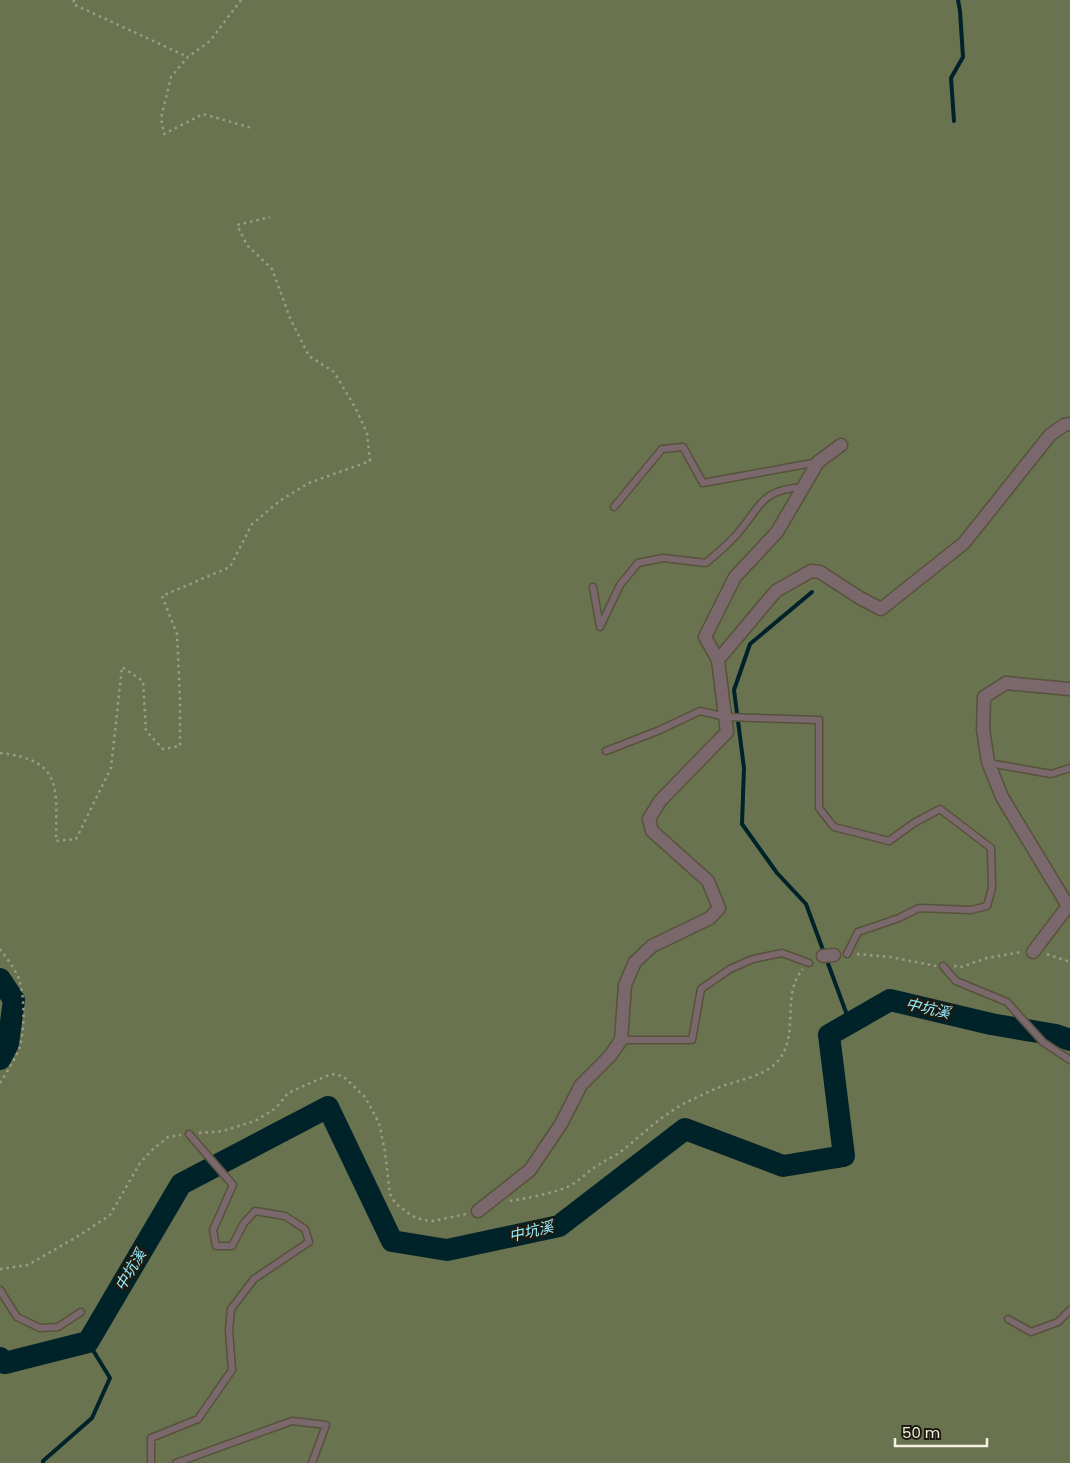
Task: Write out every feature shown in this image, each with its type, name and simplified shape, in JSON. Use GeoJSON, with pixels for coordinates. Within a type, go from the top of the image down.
{"type":"FeatureCollection","features":[{"type":"Feature","properties":{"kind":"street"},"geometry":{"type":"LineString","coordinates":[[718,660],[776,591],[811,571],[820,572],[881,609],[964,543],[1050,435],[1064,425],[1070,424]]}},
{"type":"Feature","properties":{"kind":"street"},"geometry":{"type":"LineString","coordinates":[[478,1211],[530,1170],[561,1124],[581,1085],[610,1056],[621,1040],[624,985],[635,962],[652,946],[710,918],[719,908],[708,881],[652,831],[649,818],[660,801],[728,732],[718,660],[705,637],[730,585],[735,577],[777,532],[818,462],[841,445]]}},
{"type":"Feature","properties":{"kind":"street"},"geometry":{"type":"LineString","coordinates":[[1034,952],[1068,906],[1002,797],[988,762],[983,729],[984,697],[1006,683],[1070,689]]}},
{"type":"Feature","properties":{"kind":"lane"},"geometry":{"type":"LineString","coordinates":[[614,507],[662,449],[683,447],[703,483],[818,462]]}},
{"type":"Feature","properties":{"kind":"lane"},"geometry":{"type":"LineString","coordinates":[[593,588],[600,627],[620,585],[638,563],[663,558],[706,563],[737,534],[764,499],[785,488],[803,487]]}},
{"type":"Feature","properties":{"kind":"lane"},"geometry":{"type":"LineString","coordinates":[[606,751],[660,730],[700,711],[727,717],[819,720],[819,808],[834,827],[889,841],[914,823],[940,809],[991,848],[992,888],[987,906],[971,910],[919,908],[899,918],[858,932],[847,954]]}},
{"type":"Feature","properties":{"kind":"lane"},"geometry":{"type":"LineString","coordinates":[[988,762],[1051,774],[1070,768]]}},
{"type":"Feature","properties":{"kind":"lane"},"geometry":{"type":"LineString","coordinates":[[621,1040],[692,1040],[701,988],[730,969],[753,959],[782,953],[810,962]]}},
{"type":"Feature","properties":{"kind":"lane"},"geometry":{"type":"LineString","coordinates":[[943,966],[956,981],[1007,1002],[1042,1042],[1070,1060]]}},
{"type":"Feature","properties":{"kind":"lane"},"geometry":{"type":"LineString","coordinates":[[152,1463],[152,1438],[198,1419],[232,1370],[229,1330],[231,1309],[254,1279],[309,1242],[305,1230],[285,1216],[255,1211],[244,1223],[232,1246],[216,1246],[213,1230],[233,1185],[189,1134]]}},
{"type":"Feature","properties":{"kind":"lane"},"geometry":{"type":"LineString","coordinates":[[0,1290],[17,1317],[40,1328],[58,1327],[81,1312]]}},
{"type":"Feature","properties":{"kind":"lane"},"geometry":{"type":"LineString","coordinates":[[1008,1319],[1031,1332],[1058,1322],[1070,1310]]}},
{"type":"Feature","properties":{"kind":"lane"},"geometry":{"type":"LineString","coordinates":[[176,1463],[292,1421],[326,1425],[312,1463]]}},
{"type":"Feature","properties":{"kind":"path"},"geometry":{"type":"LineString","coordinates":[[74,0],[73,4],[188,57]]}},
{"type":"Feature","properties":{"kind":"path"},"geometry":{"type":"LineString","coordinates":[[240,0],[210,41],[188,57],[171,77],[161,118],[164,134],[203,114],[252,128]]}},
{"type":"Feature","properties":{"kind":"path"},"geometry":{"type":"LineString","coordinates":[[0,753],[17,755],[40,765],[48,772],[56,789],[56,842],[76,839],[111,768],[122,667],[143,681],[146,731],[163,750],[180,746],[177,634],[162,596],[230,567],[252,524],[281,500],[308,483],[370,461],[367,433],[356,409],[334,372],[308,356],[290,318],[272,269],[247,244],[237,225],[270,217]]}},
{"type":"Feature","properties":{"kind":"path"},"geometry":{"type":"LineString","coordinates":[[0,949],[19,979],[23,1001],[23,1026],[19,1047],[12,1065],[0,1083]]}},
{"type":"Feature","properties":{"kind":"path"},"geometry":{"type":"LineString","coordinates":[[847,954],[890,957],[931,965],[961,967],[987,958],[1016,952],[1040,952],[1070,962]]}},
{"type":"Feature","properties":{"kind":"path"},"geometry":{"type":"LineString","coordinates":[[509,1202],[572,1185],[594,1168],[621,1152],[660,1119],[685,1104],[715,1089],[764,1072],[776,1063],[785,1052],[790,1037],[790,1014],[797,977],[810,962]]}},
{"type":"Feature","properties":{"kind":"path"},"geometry":{"type":"LineString","coordinates":[[0,1269],[28,1265],[110,1215],[140,1163],[168,1137],[223,1131],[254,1121],[276,1108],[288,1093],[332,1074],[343,1076],[365,1096],[379,1122],[390,1194],[395,1204],[412,1216],[428,1220],[461,1216],[478,1211]]}},
{"type":"Feature","properties":{"kind":"green space"},"geometry":{"type":"Polygon","coordinates":[[[0,0],[1070,0],[1070,1463],[0,1463],[0,0]]]}},
{"type":"Feature","properties":{"kind":"waterway"},"geometry":{"type":"LineString","coordinates":[[954,121],[951,78],[963,57],[958,0]]}},
{"type":"Feature","properties":{"kind":"waterway"},"geometry":{"type":"LineString","coordinates":[[812,592],[750,644],[734,690],[744,768],[742,824],[777,873],[806,904],[850,1023]]}},
{"type":"Feature","properties":{"kind":"waterway","name":"中坑溪"},"geometry":{"type":"LineString","coordinates":[[0,979],[14,1000],[8,1044],[0,1059]]}},
{"type":"Feature","properties":{"kind":"waterway","name":"中坑溪"},"geometry":{"type":"LineString","coordinates":[[0,1358],[5,1363],[88,1342],[181,1184],[328,1107],[392,1241],[447,1250],[559,1226],[685,1129],[783,1166],[844,1156],[829,1035],[890,1000],[991,1024],[1056,1035],[1070,1040]]}},
{"type":"Feature","properties":{"kind":"waterway"},"geometry":{"type":"LineString","coordinates":[[43,1463],[92,1418],[110,1378],[88,1342]]}}]}
